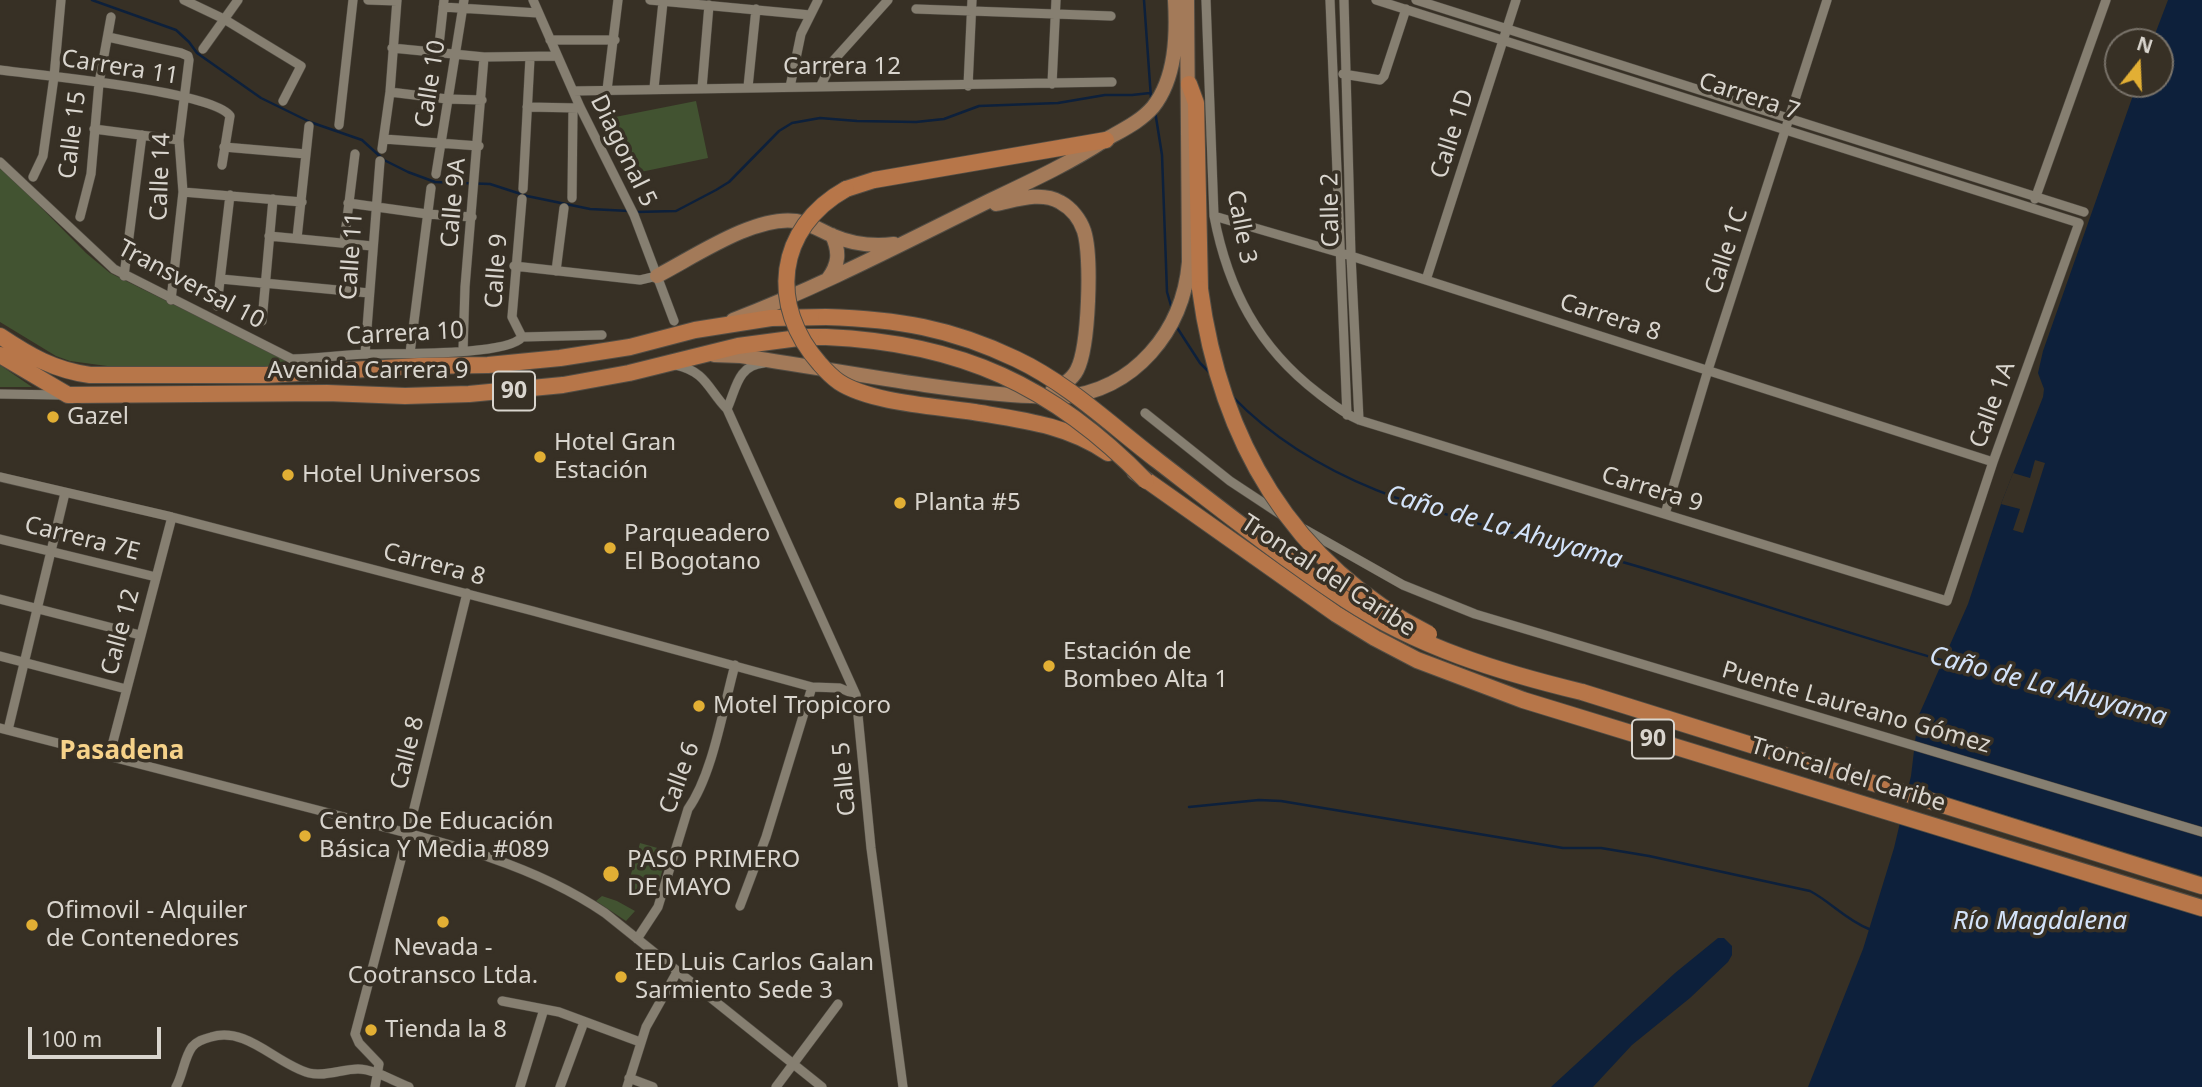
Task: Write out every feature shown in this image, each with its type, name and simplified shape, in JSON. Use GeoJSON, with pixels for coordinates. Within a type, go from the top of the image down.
{"type":"FeatureCollection","features":[{"type":"Feature","properties":{"kind":"highway"},"geometry":{"type":"LineString","coordinates":[[1189,84],[1196,103],[1199,289],[1216,373],[1240,437],[1271,494],[1313,547],[1360,590],[1416,627],[1471,652],[1582,692]]}},
{"type":"Feature","properties":{"kind":"highway"},"geometry":{"type":"LineString","coordinates":[[1106,140],[874,180],[846,189],[827,201],[804,225],[790,256],[786,278],[787,302],[794,325],[805,346],[829,374],[850,388],[873,395],[1048,425],[1077,434],[1094,443],[1146,481]]}},
{"type":"Feature","properties":{"kind":"highway","name":"Troncal del Caribe"},"geometry":{"type":"LineString","coordinates":[[826,317],[891,320],[920,326],[950,333],[1018,360],[1102,415],[1156,460],[1308,573],[1385,624],[1426,643],[1528,679],[1582,692],[2202,886]]}},
{"type":"Feature","properties":{"kind":"highway","name":"Avenida Carrera 9"},"geometry":{"type":"LineString","coordinates":[[0,336],[26,353],[67,372],[90,375],[234,376],[488,365],[560,358],[630,346],[695,330],[771,318],[826,317]]}},
{"type":"Feature","properties":{"kind":"highway","name":"Troncal del Caribe"},"geometry":{"type":"LineString","coordinates":[[826,337],[866,339],[918,347],[982,366],[1053,401],[1116,450],[1146,481],[1336,614],[1375,639],[1417,660],[1523,699],[2202,908]]}},
{"type":"Feature","properties":{"kind":"highway","name":"Avenida Carrera 9"},"geometry":{"type":"LineString","coordinates":[[68,395],[470,394],[563,385],[667,364],[738,346],[826,337]]}},
{"type":"Feature","properties":{"kind":"highway"},"geometry":{"type":"LineString","coordinates":[[0,355],[68,395]]}},
{"type":"Feature","properties":{"kind":"main road"},"geometry":{"type":"LineString","coordinates":[[695,330],[734,320],[814,288],[1059,167],[1147,113],[1164,88],[1173,54],[1175,0]]}},
{"type":"Feature","properties":{"kind":"main road"},"geometry":{"type":"LineString","coordinates":[[698,355],[741,356],[997,395],[1062,397],[1088,391],[1126,376],[1146,359],[1166,335],[1187,283],[1187,0]]}},
{"type":"Feature","properties":{"kind":"main road"},"geometry":{"type":"LineString","coordinates":[[974,208],[1042,197],[1060,201],[1078,217],[1084,232],[1089,263],[1083,343],[1078,369],[1071,378],[1042,397]]}},
{"type":"Feature","properties":{"kind":"main road"},"geometry":{"type":"LineString","coordinates":[[657,276],[748,228],[774,221],[796,221],[855,243],[879,246],[903,243]]}},
{"type":"Feature","properties":{"kind":"main road"},"geometry":{"type":"LineString","coordinates":[[827,280],[835,270],[838,259],[837,246],[832,235]]}},
{"type":"Feature","properties":{"kind":"street"},"geometry":{"type":"LineString","coordinates":[[33,177],[43,156],[61,0]]}},
{"type":"Feature","properties":{"kind":"street"},"geometry":{"type":"LineString","coordinates":[[184,0],[224,19],[301,66],[283,101]]}},
{"type":"Feature","properties":{"kind":"street"},"geometry":{"type":"LineString","coordinates":[[203,49],[238,0]]}},
{"type":"Feature","properties":{"kind":"street"},"geometry":{"type":"LineString","coordinates":[[339,125],[352,0]]}},
{"type":"Feature","properties":{"kind":"street"},"geometry":{"type":"LineString","coordinates":[[368,0],[397,1],[390,92],[382,149]]}},
{"type":"Feature","properties":{"kind":"street","name":"Diagonal 5"},"geometry":{"type":"LineString","coordinates":[[533,0],[573,91],[576,108],[632,211],[674,321]]}},
{"type":"Feature","properties":{"kind":"street"},"geometry":{"type":"LineString","coordinates":[[607,90],[618,0]]}},
{"type":"Feature","properties":{"kind":"street"},"geometry":{"type":"LineString","coordinates":[[650,0],[810,15]]}},
{"type":"Feature","properties":{"kind":"street"},"geometry":{"type":"LineString","coordinates":[[790,87],[796,51],[818,0]]}},
{"type":"Feature","properties":{"kind":"street"},"geometry":{"type":"LineString","coordinates":[[820,87],[833,61],[888,0]]}},
{"type":"Feature","properties":{"kind":"street"},"geometry":{"type":"LineString","coordinates":[[968,86],[972,0]]}},
{"type":"Feature","properties":{"kind":"street"},"geometry":{"type":"LineString","coordinates":[[1052,84],[1056,0]]}},
{"type":"Feature","properties":{"kind":"street","name":"Calle 3"},"geometry":{"type":"LineString","coordinates":[[1206,0],[1214,216],[1220,249],[1239,300],[1258,331],[1284,363],[1304,382],[1347,415]]}},
{"type":"Feature","properties":{"kind":"street","name":"Calle 2"},"geometry":{"type":"LineString","coordinates":[[1330,0],[1347,415]]}},
{"type":"Feature","properties":{"kind":"street","name":"Calle 2"},"geometry":{"type":"LineString","coordinates":[[1344,0],[1351,256],[1359,420]]}},
{"type":"Feature","properties":{"kind":"street","name":"Carrera 7"},"geometry":{"type":"LineString","coordinates":[[1376,0],[2079,223]]}},
{"type":"Feature","properties":{"kind":"street","name":"Carrera 7"},"geometry":{"type":"LineString","coordinates":[[1416,0],[2084,212]]}},
{"type":"Feature","properties":{"kind":"street","name":"Calle 1D"},"geometry":{"type":"LineString","coordinates":[[1426,280],[1516,0]]}},
{"type":"Feature","properties":{"kind":"street","name":"Calle 1C"},"geometry":{"type":"LineString","coordinates":[[1665,514],[1708,370],[1827,0]]}},
{"type":"Feature","properties":{"kind":"street"},"geometry":{"type":"LineString","coordinates":[[2032,208],[2106,0]]}},
{"type":"Feature","properties":{"kind":"street"},"geometry":{"type":"LineString","coordinates":[[654,88],[663,2]]}},
{"type":"Feature","properties":{"kind":"street"},"geometry":{"type":"LineString","coordinates":[[438,54],[444,3],[538,13]]}},
{"type":"Feature","properties":{"kind":"street","name":"Calle 10"},"geometry":{"type":"LineString","coordinates":[[436,174],[464,5]]}},
{"type":"Feature","properties":{"kind":"street"},"geometry":{"type":"LineString","coordinates":[[702,88],[709,5]]}},
{"type":"Feature","properties":{"kind":"street"},"geometry":{"type":"LineString","coordinates":[[748,87],[756,9]]}},
{"type":"Feature","properties":{"kind":"street"},"geometry":{"type":"LineString","coordinates":[[916,9],[1111,16]]}},
{"type":"Feature","properties":{"kind":"street"},"geometry":{"type":"LineString","coordinates":[[1334,74],[1380,80],[1384,76],[1406,9]]}},
{"type":"Feature","properties":{"kind":"street","name":"Calle 15"},"geometry":{"type":"LineString","coordinates":[[80,217],[91,174],[99,82],[111,17]]}},
{"type":"Feature","properties":{"kind":"street","name":"Calle 14"},"geometry":{"type":"LineString","coordinates":[[107,37],[188,56],[179,140],[183,191],[171,300]]}},
{"type":"Feature","properties":{"kind":"street"},"geometry":{"type":"LineString","coordinates":[[550,40],[615,40]]}},
{"type":"Feature","properties":{"kind":"street"},"geometry":{"type":"LineString","coordinates":[[392,48],[484,58],[557,56]]}},
{"type":"Feature","properties":{"kind":"street","name":"Calle 9A"},"geometry":{"type":"LineString","coordinates":[[463,351],[465,287],[479,146],[484,58]]}},
{"type":"Feature","properties":{"kind":"street"},"geometry":{"type":"LineString","coordinates":[[523,188],[530,58]]}},
{"type":"Feature","properties":{"kind":"street","name":"Carrera 11"},"geometry":{"type":"LineString","coordinates":[[0,70],[99,82],[184,97],[224,110],[230,116],[224,147]]}},
{"type":"Feature","properties":{"kind":"street","name":"Carrera 12"},"geometry":{"type":"LineString","coordinates":[[573,91],[1112,82]]}},
{"type":"Feature","properties":{"kind":"street"},"geometry":{"type":"LineString","coordinates":[[390,92],[482,100]]}},
{"type":"Feature","properties":{"kind":"street"},"geometry":{"type":"LineString","coordinates":[[527,107],[576,108],[572,198]]}},
{"type":"Feature","properties":{"kind":"street"},"geometry":{"type":"LineString","coordinates":[[297,238],[309,125]]}},
{"type":"Feature","properties":{"kind":"street"},"geometry":{"type":"LineString","coordinates":[[94,129],[179,140]]}},
{"type":"Feature","properties":{"kind":"street"},"geometry":{"type":"LineString","coordinates":[[124,276],[142,135]]}},
{"type":"Feature","properties":{"kind":"street"},"geometry":{"type":"LineString","coordinates":[[384,139],[479,146]]}},
{"type":"Feature","properties":{"kind":"street"},"geometry":{"type":"LineString","coordinates":[[222,165],[224,147],[306,154]]}},
{"type":"Feature","properties":{"kind":"street"},"geometry":{"type":"LineString","coordinates":[[344,243],[355,154]]}},
{"type":"Feature","properties":{"kind":"street","name":"Calle 11"},"geometry":{"type":"LineString","coordinates":[[365,354],[380,161]]}},
{"type":"Feature","properties":{"kind":"street","name":"Transversal 10"},"geometry":{"type":"LineString","coordinates":[[0,162],[84,243],[124,276],[292,359],[311,372]]}},
{"type":"Feature","properties":{"kind":"street"},"geometry":{"type":"LineString","coordinates":[[410,353],[431,188]]}},
{"type":"Feature","properties":{"kind":"street"},"geometry":{"type":"LineString","coordinates":[[183,191],[302,202]]}},
{"type":"Feature","properties":{"kind":"street"},"geometry":{"type":"LineString","coordinates":[[217,306],[230,195]]}},
{"type":"Feature","properties":{"kind":"street"},"geometry":{"type":"LineString","coordinates":[[262,321],[273,199]]}},
{"type":"Feature","properties":{"kind":"street","name":"Calle 9"},"geometry":{"type":"LineString","coordinates":[[521,339],[519,327],[512,321],[514,266],[522,199]]}},
{"type":"Feature","properties":{"kind":"street"},"geometry":{"type":"LineString","coordinates":[[348,203],[472,217]]}},
{"type":"Feature","properties":{"kind":"street"},"geometry":{"type":"LineString","coordinates":[[556,271],[564,208]]}},
{"type":"Feature","properties":{"kind":"street","name":"Carrera 8"},"geometry":{"type":"LineString","coordinates":[[1214,216],[1351,256],[1993,462]]}},
{"type":"Feature","properties":{"kind":"street","name":"Calle 1A"},"geometry":{"type":"LineString","coordinates":[[1947,601],[1993,462],[2079,223]]}},
{"type":"Feature","properties":{"kind":"street"},"geometry":{"type":"LineString","coordinates":[[269,236],[372,246]]}},
{"type":"Feature","properties":{"kind":"street"},"geometry":{"type":"LineString","coordinates":[[514,266],[640,280],[657,276]]}},
{"type":"Feature","properties":{"kind":"street"},"geometry":{"type":"LineString","coordinates":[[221,279],[369,293]]}},
{"type":"Feature","properties":{"kind":"street","name":"Carrera 10"},"geometry":{"type":"LineString","coordinates":[[292,359],[463,351],[503,346],[521,339],[602,335]]}},
{"type":"Feature","properties":{"kind":"street"},"geometry":{"type":"LineString","coordinates":[[727,409],[732,389],[747,369],[757,363],[779,362]]}},
{"type":"Feature","properties":{"kind":"street","name":"Calle 5"},"geometry":{"type":"LineString","coordinates":[[667,364],[686,368],[702,376],[727,409],[856,695],[872,861],[903,1087]]}},
{"type":"Feature","properties":{"kind":"street"},"geometry":{"type":"LineString","coordinates":[[0,394],[68,395]]}},
{"type":"Feature","properties":{"kind":"street","name":"Carrera 9"},"geometry":{"type":"LineString","coordinates":[[1347,415],[1947,601]]}},
{"type":"Feature","properties":{"kind":"street","name":"Puente Laureano Gómez"},"geometry":{"type":"LineString","coordinates":[[1148,416],[1230,481],[1272,509],[1403,585],[1448,605],[2202,832]]}},
{"type":"Feature","properties":{"kind":"street","name":"Carrera 8"},"geometry":{"type":"LineString","coordinates":[[0,477],[172,517],[467,593],[812,687],[840,688],[856,695]]}},
{"type":"Feature","properties":{"kind":"street"},"geometry":{"type":"LineString","coordinates":[[65,493],[38,608],[4,729],[408,833],[492,858],[538,878],[586,900],[822,1087]]}},
{"type":"Feature","properties":{"kind":"street","name":"Calle 12"},"geometry":{"type":"LineString","coordinates":[[109,757],[172,517]]}},
{"type":"Feature","properties":{"kind":"street","name":"Carrera 7E"},"geometry":{"type":"LineString","coordinates":[[0,539],[156,577]]}},
{"type":"Feature","properties":{"kind":"street","name":"Calle 8"},"geometry":{"type":"LineString","coordinates":[[377,1075],[377,1060],[359,1043],[355,1034],[467,593]]}},
{"type":"Feature","properties":{"kind":"street"},"geometry":{"type":"LineString","coordinates":[[0,598],[140,635]]}},
{"type":"Feature","properties":{"kind":"street"},"geometry":{"type":"LineString","coordinates":[[0,656],[126,689]]}},
{"type":"Feature","properties":{"kind":"street","name":"Calle 6"},"geometry":{"type":"LineString","coordinates":[[637,939],[658,907],[688,810],[697,798],[704,779],[735,665]]}},
{"type":"Feature","properties":{"kind":"street"},"geometry":{"type":"LineString","coordinates":[[740,906],[766,837],[812,687]]}},
{"type":"Feature","properties":{"kind":"street"},"geometry":{"type":"LineString","coordinates":[[653,1087],[628,1083],[640,1042],[654,1010],[677,972]]}},
{"type":"Feature","properties":{"kind":"street"},"geometry":{"type":"LineString","coordinates":[[502,1001],[559,1012],[640,1042]]}},
{"type":"Feature","properties":{"kind":"street"},"geometry":{"type":"LineString","coordinates":[[776,1087],[838,1004]]}},
{"type":"Feature","properties":{"kind":"street"},"geometry":{"type":"LineString","coordinates":[[520,1087],[544,1009]]}},
{"type":"Feature","properties":{"kind":"street"},"geometry":{"type":"LineString","coordinates":[[560,1087],[584,1022]]}},
{"type":"Feature","properties":{"kind":"street"},"geometry":{"type":"LineString","coordinates":[[176,1087],[195,1043],[221,1034],[259,1046],[284,1063],[310,1073],[326,1074],[365,1069],[408,1087]]}},
{"type":"Feature","properties":{"kind":"street"},"geometry":{"type":"LineString","coordinates":[[375,1087],[377,1075]]}},
{"type":"Feature","properties":{"kind":"green space"},"geometry":{"type":"Polygon","coordinates":[[[696,101],[708,158],[631,174],[600,120],[696,101]]]}},
{"type":"Feature","properties":{"kind":"green space"},"geometry":{"type":"Polygon","coordinates":[[[0,166],[86,253],[110,273],[286,360],[283,369],[122,368],[70,361],[56,356],[0,322],[0,166]]]}},
{"type":"Feature","properties":{"kind":"green space"},"geometry":{"type":"Polygon","coordinates":[[[0,365],[32,387],[0,387],[0,365]]]}},
{"type":"Feature","properties":{"kind":"green space"},"geometry":{"type":"Polygon","coordinates":[[[640,843],[668,851],[655,896],[627,888],[640,843]]]}},
{"type":"Feature","properties":{"kind":"green space"},"geometry":{"type":"Polygon","coordinates":[[[602,896],[635,911],[626,921],[596,901],[602,896]]]}},
{"type":"Feature","properties":{"kind":"water","name":"Río Magdalena"},"geometry":{"type":"Polygon","coordinates":[[[2168,0],[2202,0],[2202,1087],[1808,1087],[1863,949],[1894,848],[1911,776],[1918,717],[1968,604],[2001,504],[2043,397],[2044,389],[2038,373],[2043,351],[2132,98],[2174,98],[2174,28],[2157,28],[2168,0]]]}},
{"type":"Feature","properties":{"kind":"water"},"geometry":{"type":"Polygon","coordinates":[[[1718,938],[1724,938],[1732,946],[1732,955],[1728,962],[1690,998],[1632,1045],[1593,1087],[1551,1087],[1675,973],[1718,938]]]}},
{"type":"Feature","properties":{"kind":"pier"},"geometry":{"type":"Polygon","coordinates":[[[2035,460],[2045,463],[2023,533],[2013,530],[2020,509],[2001,504],[2013,473],[2030,478],[2035,460]]]}},
{"type":"Feature","properties":{"kind":"pier"},"geometry":{"type":"Polygon","coordinates":[[[1905,784],[2202,876],[2202,917],[1896,823],[1905,784]]]}},
{"type":"Feature","properties":{"kind":"waterway"},"geometry":{"type":"LineString","coordinates":[[92,0],[176,30],[197,53],[261,98],[310,122],[362,140],[384,160],[408,172],[435,182],[490,184],[527,196],[590,209],[629,211]]}},
{"type":"Feature","properties":{"kind":"waterway","name":"Caño de La Ahuyama"},"geometry":{"type":"LineString","coordinates":[[1144,0],[1151,98]]}},
{"type":"Feature","properties":{"kind":"waterway"},"geometry":{"type":"LineString","coordinates":[[636,212],[676,211],[716,190],[729,182],[779,131],[792,123],[820,118],[916,122],[944,119],[979,106],[1058,103],[1105,95],[1150,93]]}},
{"type":"Feature","properties":{"kind":"waterway","name":"Caño de La Ahuyama"},"geometry":{"type":"LineString","coordinates":[[1155,111],[1162,155],[1167,292],[1172,309]]}},
{"type":"Feature","properties":{"kind":"waterway","name":"Caño de La Ahuyama"},"geometry":{"type":"LineString","coordinates":[[1176,326],[1200,363],[1211,374]]}},
{"type":"Feature","properties":{"kind":"waterway","name":"Caño de La Ahuyama"},"geometry":{"type":"LineString","coordinates":[[1233,397],[1274,433],[1319,462],[1366,486],[1417,505],[1626,563],[1945,661]]}},
{"type":"Feature","properties":{"kind":"waterway"},"geometry":{"type":"LineString","coordinates":[[1189,807],[1259,800],[1281,801],[1563,848],[1601,848],[1649,856],[1810,891],[1869,929]]}},
{"type":"Feature","properties":{"kind":"place","name":"Gazel"},"geometry":{"type":"Point","coordinates":[53,417]}},
{"type":"Feature","properties":{"kind":"place","name":"Hotel Gran Estación"},"geometry":{"type":"Point","coordinates":[540,457]}},
{"type":"Feature","properties":{"kind":"place","name":"Hotel Universos"},"geometry":{"type":"Point","coordinates":[288,475]}},
{"type":"Feature","properties":{"kind":"place","name":"Planta #5"},"geometry":{"type":"Point","coordinates":[900,503]}},
{"type":"Feature","properties":{"kind":"place","name":"Parqueadero El Bogotano"},"geometry":{"type":"Point","coordinates":[610,548]}},
{"type":"Feature","properties":{"kind":"place","name":"Estación de Bombeo Alta 1"},"geometry":{"type":"Point","coordinates":[1049,666]}},
{"type":"Feature","properties":{"kind":"place","name":"Motel Tropicoro"},"geometry":{"type":"Point","coordinates":[699,706]}},
{"type":"Feature","properties":{"kind":"place","name":"Centro De Educación Básica Y Media #089"},"geometry":{"type":"Point","coordinates":[305,836]}},
{"type":"Feature","properties":{"kind":"place","name":"PASO PRIMERO DE MAYO"},"geometry":{"type":"Point","coordinates":[611,874]}},
{"type":"Feature","properties":{"kind":"place","name":"Nevada - Cootransco Ltda."},"geometry":{"type":"Point","coordinates":[443,922]}},
{"type":"Feature","properties":{"kind":"place","name":"Ofimovil - Alquiler de Contenedores"},"geometry":{"type":"Point","coordinates":[32,925]}},
{"type":"Feature","properties":{"kind":"place","name":"IED Luis Carlos Galan Sarmiento Sede 3"},"geometry":{"type":"Point","coordinates":[621,977]}},
{"type":"Feature","properties":{"kind":"place","name":"Tienda la 8"},"geometry":{"type":"Point","coordinates":[371,1030]}},
{"type":"Feature","properties":{"kind":"district","name":"Pasadena"},"geometry":{"type":"Point","coordinates":[122,752]}}]}
